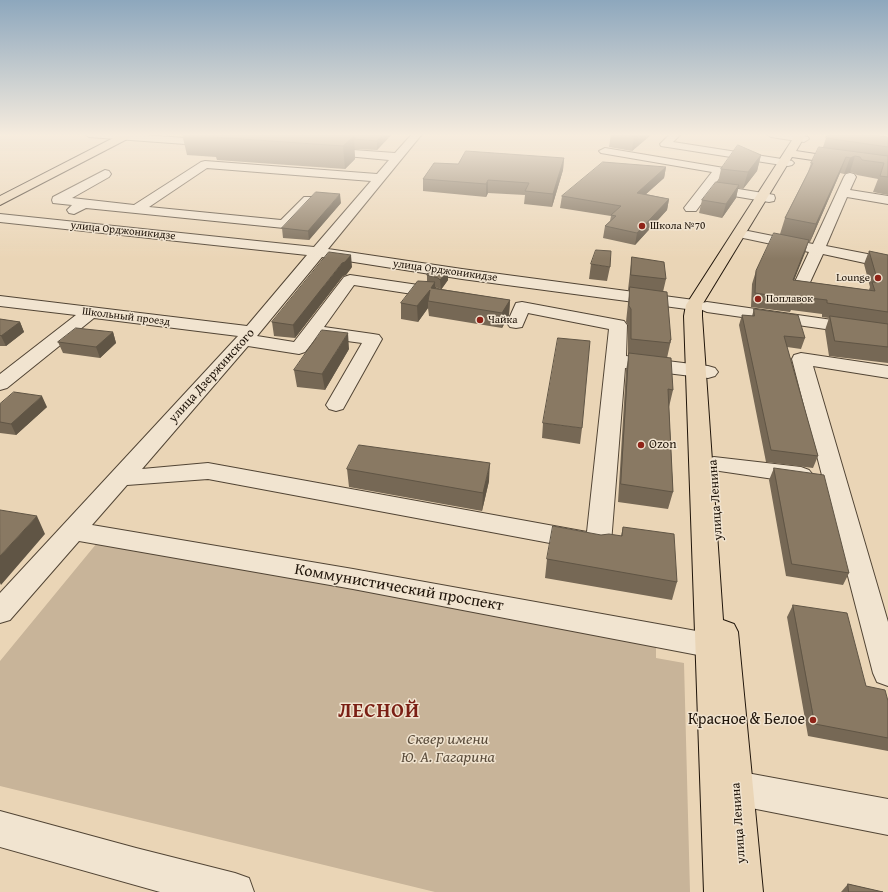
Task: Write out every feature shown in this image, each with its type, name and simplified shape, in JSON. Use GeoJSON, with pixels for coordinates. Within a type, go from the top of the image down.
{"type":"FeatureCollection","features":[{"type":"Feature","properties":{"kind":"main road"},"geometry":{"type":"LineString","coordinates":[[0,201],[48,176]]}},
{"type":"Feature","properties":{"kind":"main road","name":"улица Ленина"},"geometry":{"type":"LineString","coordinates":[[744,892],[736,788],[718,647],[702,371],[706,338],[700,306],[777,176]]}},
{"type":"Feature","properties":{"kind":"main road"},"geometry":{"type":"LineString","coordinates":[[718,647],[724,892]]}},
{"type":"Feature","properties":{"kind":"street"},"geometry":{"type":"LineString","coordinates":[[83,204],[86,203],[58,200],[102,176]]}},
{"type":"Feature","properties":{"kind":"street"},"geometry":{"type":"LineString","coordinates":[[137,209],[187,176]]}},
{"type":"Feature","properties":{"kind":"street"},"geometry":{"type":"LineString","coordinates":[[350,176],[380,178]]}},
{"type":"Feature","properties":{"kind":"street","name":"улица Дзержинского"},"geometry":{"type":"LineString","coordinates":[[0,612],[248,336],[382,176]]}},
{"type":"Feature","properties":{"kind":"street"},"geometry":{"type":"LineString","coordinates":[[691,208],[716,176]]}},
{"type":"Feature","properties":{"kind":"street"},"geometry":{"type":"LineString","coordinates":[[800,288],[850,177]]}},
{"type":"Feature","properties":{"kind":"street"},"geometry":{"type":"LineString","coordinates":[[706,188],[764,198]]}},
{"type":"Feature","properties":{"kind":"street"},"geometry":{"type":"LineString","coordinates":[[843,193],[888,200]]}},
{"type":"Feature","properties":{"kind":"street"},"geometry":{"type":"LineString","coordinates":[[262,246],[309,200]]}},
{"type":"Feature","properties":{"kind":"street"},"geometry":{"type":"LineString","coordinates":[[51,224],[83,204],[284,224]]}},
{"type":"Feature","properties":{"kind":"street","name":"улица Орджоникидзе"},"geometry":{"type":"LineString","coordinates":[[0,218],[319,252],[462,274],[888,333]]}},
{"type":"Feature","properties":{"kind":"street"},"geometry":{"type":"LineString","coordinates":[[743,234],[888,263]]}},
{"type":"Feature","properties":{"kind":"street"},"geometry":{"type":"LineString","coordinates":[[336,405],[373,339],[312,331],[350,280],[432,292]]}},
{"type":"Feature","properties":{"kind":"street","name":"Школьный проезд"},"geometry":{"type":"LineString","coordinates":[[0,301],[91,312],[248,336],[299,348],[312,331]]}},
{"type":"Feature","properties":{"kind":"street"},"geometry":{"type":"LineString","coordinates":[[120,478],[208,471],[598,543],[616,361],[618,325],[522,307],[516,323]]}},
{"type":"Feature","properties":{"kind":"street"},"geometry":{"type":"LineString","coordinates":[[0,384],[91,312]]}},
{"type":"Feature","properties":{"kind":"street"},"geometry":{"type":"LineString","coordinates":[[888,372],[801,359],[834,480],[878,605],[888,673]]}},
{"type":"Feature","properties":{"kind":"street"},"geometry":{"type":"LineString","coordinates":[[616,361],[702,371]]}},
{"type":"Feature","properties":{"kind":"street"},"geometry":{"type":"LineString","coordinates":[[707,463],[834,480]]}},
{"type":"Feature","properties":{"kind":"street","name":"Коммунистический проспект"},"geometry":{"type":"LineString","coordinates":[[73,531],[361,580],[718,647]]}},
{"type":"Feature","properties":{"kind":"street"},"geometry":{"type":"LineString","coordinates":[[736,788],[888,817]]}},
{"type":"Feature","properties":{"kind":"street"},"geometry":{"type":"LineString","coordinates":[[0,829],[212,889]]}},
{"type":"Feature","properties":{"kind":"green space","name":"Сквер имени Ю. А. Гагарина"},"geometry":{"type":"Polygon","coordinates":[[[97,543],[656,642],[656,658],[684,663],[690,892],[435,892],[0,786],[0,661],[97,543]]]}},
{"type":"Feature","properties":{"kind":"building"},"geometry":{"type":"Polygon","coordinates":[[[425,176],[559,176],[553,194],[525,191],[529,183],[488,180],[486,184],[423,179],[425,176]]]}},
{"type":"Feature","properties":{"kind":"building"},"geometry":{"type":"Polygon","coordinates":[[[587,176],[656,176],[637,193],[669,199],[637,233],[605,226],[616,216],[611,215],[621,206],[562,196],[587,176]]]}},
{"type":"Feature","properties":{"kind":"building"},"geometry":{"type":"Polygon","coordinates":[[[807,176],[838,176],[816,224],[785,218],[807,176]]]}},
{"type":"Feature","properties":{"kind":"building"},"geometry":{"type":"Polygon","coordinates":[[[716,182],[739,185],[726,204],[702,200],[716,182]]]}},
{"type":"Feature","properties":{"kind":"building"},"geometry":{"type":"Polygon","coordinates":[[[316,192],[340,194],[308,231],[282,228],[316,192]]]}},
{"type":"Feature","properties":{"kind":"building"},"geometry":{"type":"Polygon","coordinates":[[[774,233],[809,240],[793,280],[875,291],[872,282],[878,282],[869,251],[888,255],[888,312],[827,303],[827,300],[793,296],[794,299],[755,293],[756,271],[774,233]]]}},
{"type":"Feature","properties":{"kind":"building"},"geometry":{"type":"Polygon","coordinates":[[[596,250],[611,251],[610,267],[591,264],[596,250]]]}},
{"type":"Feature","properties":{"kind":"building"},"geometry":{"type":"Polygon","coordinates":[[[329,252],[351,255],[345,262],[342,263],[293,325],[272,322],[329,252]]]}},
{"type":"Feature","properties":{"kind":"building"},"geometry":{"type":"Polygon","coordinates":[[[632,257],[664,262],[666,279],[631,275],[632,257]]]}},
{"type":"Feature","properties":{"kind":"building"},"geometry":{"type":"Polygon","coordinates":[[[432,268],[448,271],[440,280],[427,275],[432,268]]]}},
{"type":"Feature","properties":{"kind":"building"},"geometry":{"type":"Polygon","coordinates":[[[418,281],[435,282],[431,288],[510,300],[502,313],[428,301],[430,290],[417,306],[401,303],[418,281]]]}},
{"type":"Feature","properties":{"kind":"building"},"geometry":{"type":"Polygon","coordinates":[[[630,287],[667,292],[670,343],[631,339],[631,309],[629,306],[630,287]]]}},
{"type":"Feature","properties":{"kind":"building"},"geometry":{"type":"Polygon","coordinates":[[[754,309],[798,315],[805,338],[784,336],[818,456],[771,450],[742,315],[754,316],[754,309]]]}},
{"type":"Feature","properties":{"kind":"building"},"geometry":{"type":"Polygon","coordinates":[[[830,316],[888,324],[888,347],[835,341],[830,316]]]}},
{"type":"Feature","properties":{"kind":"building"},"geometry":{"type":"Polygon","coordinates":[[[0,319],[20,322],[1,336],[0,319]]]}},
{"type":"Feature","properties":{"kind":"building"},"geometry":{"type":"Polygon","coordinates":[[[76,328],[113,332],[96,347],[58,342],[76,328]]]}},
{"type":"Feature","properties":{"kind":"building"},"geometry":{"type":"Polygon","coordinates":[[[322,330],[348,333],[322,374],[294,370],[322,330]]]}},
{"type":"Feature","properties":{"kind":"building"},"geometry":{"type":"Polygon","coordinates":[[[558,338],[590,341],[582,428],[543,423],[558,338]]]}},
{"type":"Feature","properties":{"kind":"building"},"geometry":{"type":"Polygon","coordinates":[[[629,353],[671,358],[673,390],[668,389],[673,492],[621,484],[629,353]]]}},
{"type":"Feature","properties":{"kind":"building"},"geometry":{"type":"Polygon","coordinates":[[[14,392],[42,396],[11,424],[0,422],[0,404],[14,392]]]}},
{"type":"Feature","properties":{"kind":"building"},"geometry":{"type":"Polygon","coordinates":[[[359,445],[490,463],[483,493],[347,469],[359,445]]]}},
{"type":"Feature","properties":{"kind":"building"},"geometry":{"type":"Polygon","coordinates":[[[774,468],[824,475],[849,573],[792,564],[774,468]]]}},
{"type":"Feature","properties":{"kind":"building"},"geometry":{"type":"Polygon","coordinates":[[[0,510],[37,516],[0,556],[0,510]]]}},
{"type":"Feature","properties":{"kind":"building"},"geometry":{"type":"Polygon","coordinates":[[[553,526],[601,535],[609,534],[622,536],[623,527],[674,534],[677,582],[547,559],[553,526]]]}},
{"type":"Feature","properties":{"kind":"building"},"geometry":{"type":"Polygon","coordinates":[[[793,605],[847,613],[866,686],[885,690],[888,701],[888,738],[815,724],[793,605]]]}},
{"type":"Feature","properties":{"kind":"building"},"geometry":{"type":"Polygon","coordinates":[[[848,884],[883,892],[849,892],[848,884]]]}},
{"type":"Feature","properties":{"kind":"place","name":"Школа №70"},"geometry":{"type":"Point","coordinates":[642,226]}},
{"type":"Feature","properties":{"kind":"place","name":"Lounge"},"geometry":{"type":"Point","coordinates":[878,278]}},
{"type":"Feature","properties":{"kind":"place","name":"Поплавок"},"geometry":{"type":"Point","coordinates":[758,299]}},
{"type":"Feature","properties":{"kind":"place","name":"Чайка"},"geometry":{"type":"Point","coordinates":[480,320]}},
{"type":"Feature","properties":{"kind":"place","name":"Ozon"},"geometry":{"type":"Point","coordinates":[641,445]}},
{"type":"Feature","properties":{"kind":"place","name":"Красное & Белое"},"geometry":{"type":"Point","coordinates":[813,720]}},
{"type":"Feature","properties":{"kind":"district","name":"ЛЕСНОЙ"},"geometry":{"type":"Point","coordinates":[379,712]}}]}
